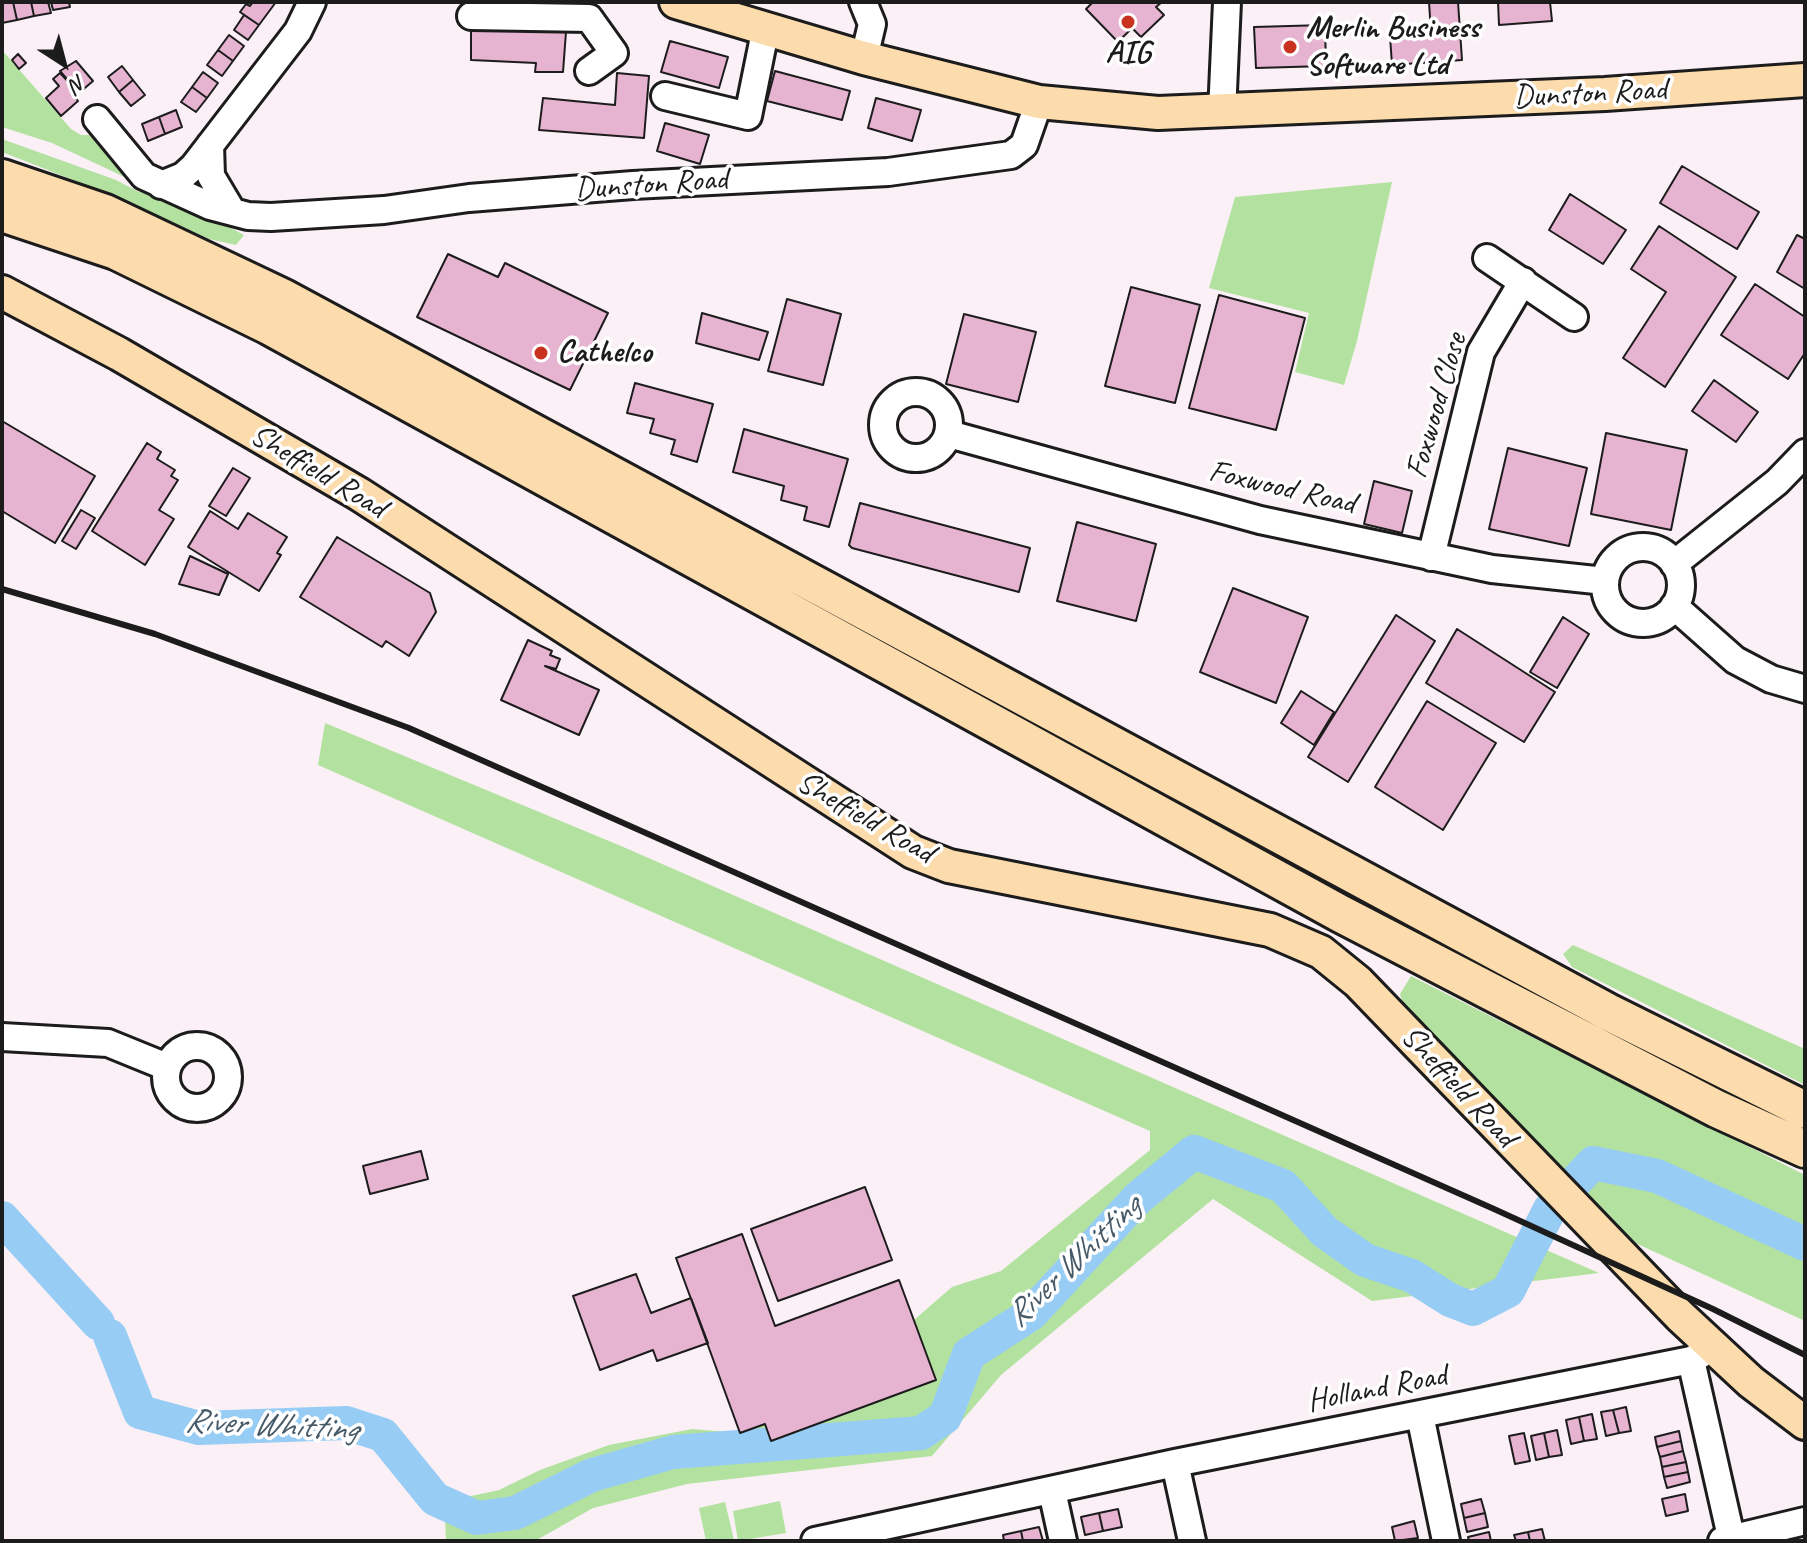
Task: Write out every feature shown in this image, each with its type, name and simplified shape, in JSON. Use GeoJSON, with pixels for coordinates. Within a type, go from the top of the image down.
{"type":"FeatureCollection","features":[{"type":"Feature","properties":{"kind":"highway"},"geometry":{"type":"LineString","coordinates":[[2,178],[105,213],[284,298],[1608,1012],[1805,1110]]}},
{"type":"Feature","properties":{"kind":"highway"},"geometry":{"type":"LineString","coordinates":[[2,213],[116,251],[269,326],[1341,914],[1717,1109],[1805,1149]]}},
{"type":"Feature","properties":{"kind":"main road","name":"Dunston Road"},"geometry":{"type":"LineString","coordinates":[[676,2],[864,58],[1039,102],[1158,113],[1222,113],[1605,94],[1805,80]]}},
{"type":"Feature","properties":{"kind":"main road","name":"Sheffield Road"},"geometry":{"type":"LineString","coordinates":[[2,292],[119,354],[359,494],[913,852],[949,866],[1270,930],[1321,952],[1358,982],[1399,1024],[1583,1219],[1700,1352],[1805,1423]]}},
{"type":"Feature","properties":{"kind":"street"},"geometry":{"type":"LineString","coordinates":[[161,185],[183,176],[210,145],[298,31],[312,2]]}},
{"type":"Feature","properties":{"kind":"street"},"geometry":{"type":"LineString","coordinates":[[863,2],[872,24],[864,58]]}},
{"type":"Feature","properties":{"kind":"street"},"geometry":{"type":"LineString","coordinates":[[1222,113],[1227,2]]}},
{"type":"Feature","properties":{"kind":"street"},"geometry":{"type":"LineString","coordinates":[[471,16],[592,10],[614,53],[589,71]]}},
{"type":"Feature","properties":{"kind":"street"},"geometry":{"type":"LineString","coordinates":[[665,96],[748,116],[766,27]]}},
{"type":"Feature","properties":{"kind":"street","name":"Dunston Road"},"geometry":{"type":"LineString","coordinates":[[97,119],[144,176],[210,206],[230,208],[248,216],[299,215],[633,185],[888,172],[1011,155],[1024,145],[1039,102]]}},
{"type":"Feature","properties":{"kind":"street"},"geometry":{"type":"LineString","coordinates":[[210,145],[211,176],[230,208]]}},
{"type":"Feature","properties":{"kind":"street"},"geometry":{"type":"LineString","coordinates":[[1487,258],[1574,317]]}},
{"type":"Feature","properties":{"kind":"street","name":"Foxwood Close"},"geometry":{"type":"LineString","coordinates":[[1431,557],[1481,352],[1523,281]]}},
{"type":"Feature","properties":{"kind":"street","name":"Foxwood Road"},"geometry":{"type":"LineString","coordinates":[[949,434],[1260,520],[1492,569],[1605,581]]}},
{"type":"Feature","properties":{"kind":"street"},"geometry":{"type":"LineString","coordinates":[[1674,564],[1777,482],[1805,453]]}},
{"type":"Feature","properties":{"kind":"street"},"geometry":{"type":"LineString","coordinates":[[1653,549],[1674,564],[1681,585],[1674,606],[1650,623],[1628,620],[1610,604],[1605,581],[1617,558],[1628,550],[1653,549]]}},
{"type":"Feature","properties":{"kind":"street"},"geometry":{"type":"LineString","coordinates":[[1674,606],[1735,660],[1771,679],[1805,689]]}},
{"type":"Feature","properties":{"kind":"street"},"geometry":{"type":"LineString","coordinates":[[2,1037],[108,1043],[167,1067]]}},
{"type":"Feature","properties":{"kind":"street"},"geometry":{"type":"LineString","coordinates":[[1700,1352],[1728,1540],[1805,1521]]}},
{"type":"Feature","properties":{"kind":"street","name":"Holland Road"},"geometry":{"type":"LineString","coordinates":[[815,1541],[1175,1463],[1420,1415],[1700,1352]]}},
{"type":"Feature","properties":{"kind":"street"},"geometry":{"type":"LineString","coordinates":[[1420,1415],[1446,1541]]}},
{"type":"Feature","properties":{"kind":"street"},"geometry":{"type":"LineString","coordinates":[[1175,1463],[1192,1541]]}},
{"type":"Feature","properties":{"kind":"street"},"geometry":{"type":"LineString","coordinates":[[1052,1491],[1063,1541]]}},
{"type":"Feature","properties":{"kind":"green space"},"geometry":{"type":"Polygon","coordinates":[[[2,50],[71,129],[81,135],[96,135],[133,181],[52,143],[2,127],[2,50]]]}},
{"type":"Feature","properties":{"kind":"green space"},"geometry":{"type":"Polygon","coordinates":[[[2,139],[116,180],[139,192],[166,193],[244,235],[236,245],[209,239],[124,200],[2,152],[2,139]]]}},
{"type":"Feature","properties":{"kind":"green space"},"geometry":{"type":"Polygon","coordinates":[[[1392,182],[1357,341],[1344,385],[1295,372],[1309,313],[1209,288],[1235,197],[1392,182]]]}},
{"type":"Feature","properties":{"kind":"green space"},"geometry":{"type":"Polygon","coordinates":[[[325,723],[621,846],[1599,1273],[1372,1301],[1213,1199],[1001,1375],[932,1456],[687,1484],[593,1508],[535,1541],[446,1541],[445,1519],[471,1496],[499,1490],[540,1470],[609,1445],[692,1429],[740,1433],[765,1424],[771,1441],[935,1381],[914,1320],[952,1287],[1001,1271],[1150,1150],[1150,1131],[318,765],[325,723]]]}},
{"type":"Feature","properties":{"kind":"green space"},"geometry":{"type":"Polygon","coordinates":[[[1573,945],[1805,1049],[1805,1085],[1572,967],[1563,954],[1573,945]]]}},
{"type":"Feature","properties":{"kind":"green space"},"geometry":{"type":"Polygon","coordinates":[[[1411,976],[1805,1175],[1805,1321],[1631,1241],[1402,1002],[1400,994],[1411,976]]]}},
{"type":"Feature","properties":{"kind":"green space"},"geometry":{"type":"Polygon","coordinates":[[[780,1501],[786,1533],[738,1541],[733,1511],[780,1501]]]}},
{"type":"Feature","properties":{"kind":"green space"},"geometry":{"type":"Polygon","coordinates":[[[725,1502],[734,1540],[706,1541],[699,1508],[725,1502]]]}},
{"type":"Feature","properties":{"kind":"building"},"geometry":{"type":"Polygon","coordinates":[[[2,2],[13,2],[17,20],[2,23],[2,2]]]}},
{"type":"Feature","properties":{"kind":"building"},"geometry":{"type":"Polygon","coordinates":[[[13,2],[31,2],[34,16],[17,20],[13,2]]]}},
{"type":"Feature","properties":{"kind":"building"},"geometry":{"type":"Polygon","coordinates":[[[31,2],[48,2],[51,13],[34,16],[31,2]]]}},
{"type":"Feature","properties":{"kind":"building"},"geometry":{"type":"Polygon","coordinates":[[[51,2],[69,2],[70,7],[53,10],[51,2]]]}},
{"type":"Feature","properties":{"kind":"building"},"geometry":{"type":"Polygon","coordinates":[[[253,2],[276,2],[259,25],[240,12],[246,4],[250,6],[253,2]]]}},
{"type":"Feature","properties":{"kind":"building","name":"AIG"},"geometry":{"type":"Polygon","coordinates":[[[1093,2],[1162,2],[1156,7],[1164,15],[1141,37],[1132,28],[1118,42],[1086,9],[1093,2]]]}},
{"type":"Feature","properties":{"kind":"building"},"geometry":{"type":"Polygon","coordinates":[[[1429,2],[1458,2],[1462,60],[1392,65],[1390,36],[1431,33],[1429,2]]]}},
{"type":"Feature","properties":{"kind":"building"},"geometry":{"type":"Polygon","coordinates":[[[1498,2],[1550,2],[1552,21],[1499,25],[1498,2]]]}},
{"type":"Feature","properties":{"kind":"building"},"geometry":{"type":"Polygon","coordinates":[[[244,15],[259,25],[248,40],[234,30],[244,15]]]}},
{"type":"Feature","properties":{"kind":"building","name":"Merlin Business Software Ltd"},"geometry":{"type":"Polygon","coordinates":[[[1325,25],[1326,66],[1256,68],[1254,27],[1325,25]]]}},
{"type":"Feature","properties":{"kind":"building"},"geometry":{"type":"Polygon","coordinates":[[[471,30],[566,32],[563,72],[535,72],[536,63],[471,60],[471,30]]]}},
{"type":"Feature","properties":{"kind":"building"},"geometry":{"type":"Polygon","coordinates":[[[229,35],[244,46],[233,61],[218,50],[229,35]]]}},
{"type":"Feature","properties":{"kind":"building"},"geometry":{"type":"Polygon","coordinates":[[[670,41],[728,57],[719,88],[661,72],[670,41]]]}},
{"type":"Feature","properties":{"kind":"building"},"geometry":{"type":"Polygon","coordinates":[[[218,50],[233,61],[222,76],[207,65],[218,50]]]}},
{"type":"Feature","properties":{"kind":"building"},"geometry":{"type":"Polygon","coordinates":[[[18,54],[26,63],[19,69],[12,60],[18,54]]]}},
{"type":"Feature","properties":{"kind":"building"},"geometry":{"type":"Polygon","coordinates":[[[76,61],[93,81],[79,93],[60,71],[76,61]]]}},
{"type":"Feature","properties":{"kind":"building"},"geometry":{"type":"Polygon","coordinates":[[[122,66],[133,80],[119,92],[108,77],[122,66]]]}},
{"type":"Feature","properties":{"kind":"building"},"geometry":{"type":"Polygon","coordinates":[[[775,71],[850,91],[842,120],[767,101],[775,71]]]}},
{"type":"Feature","properties":{"kind":"building"},"geometry":{"type":"Polygon","coordinates":[[[203,72],[218,83],[207,98],[192,87],[203,72]]]}},
{"type":"Feature","properties":{"kind":"building"},"geometry":{"type":"Polygon","coordinates":[[[60,73],[79,93],[75,97],[78,101],[61,116],[46,98],[59,86],[53,79],[60,73]]]}},
{"type":"Feature","properties":{"kind":"building"},"geometry":{"type":"Polygon","coordinates":[[[617,73],[649,76],[644,138],[539,130],[543,98],[615,105],[617,73]]]}},
{"type":"Feature","properties":{"kind":"building"},"geometry":{"type":"Polygon","coordinates":[[[133,80],[145,95],[131,106],[119,92],[133,80]]]}},
{"type":"Feature","properties":{"kind":"building"},"geometry":{"type":"Polygon","coordinates":[[[192,87],[207,98],[196,112],[181,102],[192,87]]]}},
{"type":"Feature","properties":{"kind":"building"},"geometry":{"type":"Polygon","coordinates":[[[876,98],[921,110],[912,141],[868,128],[876,98]]]}},
{"type":"Feature","properties":{"kind":"building"},"geometry":{"type":"Polygon","coordinates":[[[176,110],[182,127],[165,134],[159,117],[176,110]]]}},
{"type":"Feature","properties":{"kind":"building"},"geometry":{"type":"Polygon","coordinates":[[[159,117],[165,134],[148,141],[142,124],[159,117]]]}},
{"type":"Feature","properties":{"kind":"building"},"geometry":{"type":"Polygon","coordinates":[[[665,123],[709,135],[700,164],[657,151],[665,123]]]}},
{"type":"Feature","properties":{"kind":"building"},"geometry":{"type":"Polygon","coordinates":[[[1682,166],[1759,212],[1737,249],[1660,203],[1682,166]]]}},
{"type":"Feature","properties":{"kind":"building"},"geometry":{"type":"Polygon","coordinates":[[[1570,194],[1626,230],[1603,264],[1549,230],[1570,194]]]}},
{"type":"Feature","properties":{"kind":"building"},"geometry":{"type":"Polygon","coordinates":[[[1659,226],[1736,277],[1665,387],[1623,358],[1666,292],[1631,269],[1659,226]]]}},
{"type":"Feature","properties":{"kind":"building"},"geometry":{"type":"Polygon","coordinates":[[[1797,235],[1805,239],[1805,289],[1777,272],[1797,235]]]}},
{"type":"Feature","properties":{"kind":"building","name":"Cathelco"},"geometry":{"type":"Polygon","coordinates":[[[448,254],[498,277],[505,263],[608,313],[570,390],[417,317],[448,254]]]}},
{"type":"Feature","properties":{"kind":"building"},"geometry":{"type":"Polygon","coordinates":[[[1755,284],[1805,317],[1805,353],[1788,379],[1721,335],[1755,284]]]}},
{"type":"Feature","properties":{"kind":"building"},"geometry":{"type":"Polygon","coordinates":[[[1131,287],[1200,305],[1175,403],[1105,386],[1131,287]]]}},
{"type":"Feature","properties":{"kind":"building"},"geometry":{"type":"Polygon","coordinates":[[[1219,295],[1305,318],[1276,430],[1189,408],[1219,295]]]}},
{"type":"Feature","properties":{"kind":"building"},"geometry":{"type":"Polygon","coordinates":[[[787,299],[841,314],[823,385],[768,371],[787,299]]]}},
{"type":"Feature","properties":{"kind":"building"},"geometry":{"type":"Polygon","coordinates":[[[702,313],[768,332],[759,360],[696,343],[702,313]]]}},
{"type":"Feature","properties":{"kind":"building"},"geometry":{"type":"Polygon","coordinates":[[[964,314],[1036,332],[1018,402],[946,384],[964,314]]]}},
{"type":"Feature","properties":{"kind":"building"},"geometry":{"type":"Polygon","coordinates":[[[1714,380],[1758,412],[1736,442],[1692,411],[1714,380]]]}},
{"type":"Feature","properties":{"kind":"building"},"geometry":{"type":"Polygon","coordinates":[[[635,383],[713,404],[697,462],[671,454],[675,440],[650,433],[654,419],[627,413],[635,383]]]}},
{"type":"Feature","properties":{"kind":"building"},"geometry":{"type":"Polygon","coordinates":[[[2,421],[95,476],[55,543],[2,511],[2,421]]]}},
{"type":"Feature","properties":{"kind":"building"},"geometry":{"type":"Polygon","coordinates":[[[744,429],[848,459],[829,527],[804,520],[807,507],[781,500],[784,486],[733,472],[744,429]]]}},
{"type":"Feature","properties":{"kind":"building"},"geometry":{"type":"Polygon","coordinates":[[[1606,433],[1687,450],[1671,530],[1591,514],[1606,433]]]}},
{"type":"Feature","properties":{"kind":"building"},"geometry":{"type":"Polygon","coordinates":[[[147,443],[161,452],[157,459],[175,470],[171,476],[178,480],[159,510],[174,519],[145,565],[92,531],[147,443]]]}},
{"type":"Feature","properties":{"kind":"building"},"geometry":{"type":"Polygon","coordinates":[[[1508,448],[1587,468],[1569,546],[1489,529],[1508,448]]]}},
{"type":"Feature","properties":{"kind":"building"},"geometry":{"type":"Polygon","coordinates":[[[233,468],[250,478],[226,516],[209,506],[233,468]]]}},
{"type":"Feature","properties":{"kind":"building"},"geometry":{"type":"Polygon","coordinates":[[[1374,481],[1412,491],[1402,533],[1364,524],[1374,481]]]}},
{"type":"Feature","properties":{"kind":"building"},"geometry":{"type":"Polygon","coordinates":[[[860,503],[1030,548],[1019,592],[852,548],[849,545],[860,503]]]}},
{"type":"Feature","properties":{"kind":"building"},"geometry":{"type":"Polygon","coordinates":[[[81,510],[95,518],[76,549],[62,541],[81,510]]]}},
{"type":"Feature","properties":{"kind":"building"},"geometry":{"type":"Polygon","coordinates":[[[210,511],[238,529],[248,513],[287,537],[277,553],[281,555],[259,591],[188,547],[210,511]]]}},
{"type":"Feature","properties":{"kind":"building"},"geometry":{"type":"Polygon","coordinates":[[[1077,522],[1156,544],[1136,621],[1057,601],[1077,522]]]}},
{"type":"Feature","properties":{"kind":"building"},"geometry":{"type":"Polygon","coordinates":[[[337,537],[430,593],[436,612],[409,656],[386,641],[382,647],[300,597],[337,537]]]}},
{"type":"Feature","properties":{"kind":"building"},"geometry":{"type":"Polygon","coordinates":[[[190,556],[228,574],[219,595],[179,584],[190,556]]]}},
{"type":"Feature","properties":{"kind":"building"},"geometry":{"type":"Polygon","coordinates":[[[1233,588],[1308,617],[1276,703],[1200,672],[1233,588]]]}},
{"type":"Feature","properties":{"kind":"building"},"geometry":{"type":"Polygon","coordinates":[[[1396,615],[1435,641],[1348,782],[1308,757],[1396,615]]]}},
{"type":"Feature","properties":{"kind":"building"},"geometry":{"type":"Polygon","coordinates":[[[1563,617],[1589,634],[1557,688],[1530,672],[1563,617]]]}},
{"type":"Feature","properties":{"kind":"building"},"geometry":{"type":"Polygon","coordinates":[[[1457,629],[1555,692],[1524,742],[1426,683],[1457,629]]]}},
{"type":"Feature","properties":{"kind":"building"},"geometry":{"type":"Polygon","coordinates":[[[528,640],[552,651],[550,655],[560,659],[556,669],[545,666],[599,690],[579,735],[501,700],[528,640]]]}},
{"type":"Feature","properties":{"kind":"building"},"geometry":{"type":"Polygon","coordinates":[[[1301,691],[1334,712],[1314,745],[1281,723],[1301,691]]]}},
{"type":"Feature","properties":{"kind":"building"},"geometry":{"type":"Polygon","coordinates":[[[1427,701],[1496,743],[1443,830],[1375,787],[1427,701]]]}},
{"type":"Feature","properties":{"kind":"building"},"geometry":{"type":"Polygon","coordinates":[[[421,1151],[428,1179],[370,1194],[363,1166],[421,1151]]]}},
{"type":"Feature","properties":{"kind":"building"},"geometry":{"type":"Polygon","coordinates":[[[865,1187],[892,1260],[778,1301],[751,1229],[865,1187]]]}},
{"type":"Feature","properties":{"kind":"building"},"geometry":{"type":"Polygon","coordinates":[[[742,1234],[775,1326],[899,1280],[936,1380],[771,1441],[765,1424],[740,1433],[676,1258],[742,1234]]]}},
{"type":"Feature","properties":{"kind":"building"},"geometry":{"type":"Polygon","coordinates":[[[636,1274],[651,1313],[691,1298],[708,1343],[657,1361],[653,1350],[600,1370],[573,1296],[636,1274]]]}},
{"type":"Feature","properties":{"kind":"building"},"geometry":{"type":"Polygon","coordinates":[[[1626,1407],[1631,1431],[1619,1433],[1613,1410],[1626,1407]]]}},
{"type":"Feature","properties":{"kind":"building"},"geometry":{"type":"Polygon","coordinates":[[[1613,1410],[1619,1433],[1606,1436],[1601,1412],[1613,1410]]]}},
{"type":"Feature","properties":{"kind":"building"},"geometry":{"type":"Polygon","coordinates":[[[1592,1414],[1597,1439],[1584,1441],[1579,1417],[1592,1414]]]}},
{"type":"Feature","properties":{"kind":"building"},"geometry":{"type":"Polygon","coordinates":[[[1579,1417],[1584,1441],[1571,1444],[1566,1420],[1579,1417]]]}},
{"type":"Feature","properties":{"kind":"building"},"geometry":{"type":"Polygon","coordinates":[[[1557,1430],[1562,1455],[1549,1457],[1544,1433],[1557,1430]]]}},
{"type":"Feature","properties":{"kind":"building"},"geometry":{"type":"Polygon","coordinates":[[[1679,1431],[1681,1441],[1657,1447],[1655,1437],[1679,1431]]]}},
{"type":"Feature","properties":{"kind":"building"},"geometry":{"type":"Polygon","coordinates":[[[1524,1433],[1530,1461],[1515,1464],[1509,1436],[1524,1433]]]}},
{"type":"Feature","properties":{"kind":"building"},"geometry":{"type":"Polygon","coordinates":[[[1544,1433],[1549,1457],[1536,1460],[1531,1436],[1544,1433]]]}},
{"type":"Feature","properties":{"kind":"building"},"geometry":{"type":"Polygon","coordinates":[[[1681,1441],[1683,1451],[1660,1457],[1657,1447],[1681,1441]]]}},
{"type":"Feature","properties":{"kind":"building"},"geometry":{"type":"Polygon","coordinates":[[[1683,1451],[1686,1462],[1662,1467],[1660,1457],[1683,1451]]]}},
{"type":"Feature","properties":{"kind":"building"},"geometry":{"type":"Polygon","coordinates":[[[1686,1462],[1688,1472],[1664,1477],[1662,1467],[1686,1462]]]}},
{"type":"Feature","properties":{"kind":"building"},"geometry":{"type":"Polygon","coordinates":[[[1688,1472],[1690,1482],[1667,1488],[1664,1477],[1688,1472]]]}},
{"type":"Feature","properties":{"kind":"building"},"geometry":{"type":"Polygon","coordinates":[[[1685,1494],[1688,1511],[1666,1516],[1662,1499],[1685,1494]]]}},
{"type":"Feature","properties":{"kind":"building"},"geometry":{"type":"Polygon","coordinates":[[[1481,1499],[1485,1513],[1464,1518],[1461,1504],[1481,1499]]]}},
{"type":"Feature","properties":{"kind":"building"},"geometry":{"type":"Polygon","coordinates":[[[1118,1509],[1122,1527],[1103,1531],[1099,1513],[1118,1509]]]}},
{"type":"Feature","properties":{"kind":"building"},"geometry":{"type":"Polygon","coordinates":[[[1099,1513],[1103,1531],[1085,1535],[1081,1517],[1099,1513]]]}},
{"type":"Feature","properties":{"kind":"building"},"geometry":{"type":"Polygon","coordinates":[[[1485,1513],[1488,1527],[1467,1532],[1464,1518],[1485,1513]]]}},
{"type":"Feature","properties":{"kind":"building"},"geometry":{"type":"Polygon","coordinates":[[[1414,1521],[1418,1538],[1395,1541],[1392,1527],[1414,1521]]]}},
{"type":"Feature","properties":{"kind":"building"},"geometry":{"type":"Polygon","coordinates":[[[1039,1527],[1043,1541],[1023,1541],[1021,1531],[1039,1527]]]}},
{"type":"Feature","properties":{"kind":"building"},"geometry":{"type":"Polygon","coordinates":[[[1542,1529],[1545,1541],[1530,1541],[1528,1532],[1542,1529]]]}},
{"type":"Feature","properties":{"kind":"building"},"geometry":{"type":"Polygon","coordinates":[[[1021,1531],[1023,1541],[1004,1541],[1003,1535],[1021,1531]]]}},
{"type":"Feature","properties":{"kind":"building"},"geometry":{"type":"Polygon","coordinates":[[[1489,1532],[1491,1541],[1469,1541],[1468,1537],[1489,1532]]]}},
{"type":"Feature","properties":{"kind":"building"},"geometry":{"type":"Polygon","coordinates":[[[1528,1532],[1530,1541],[1516,1541],[1514,1535],[1528,1532]]]}},
{"type":"Feature","properties":{"kind":"waterway","name":"River Whitting"},"geometry":{"type":"LineString","coordinates":[[110,1336],[140,1412],[199,1428],[346,1423],[383,1435],[435,1499],[477,1518],[515,1513],[592,1475],[673,1452],[921,1433],[945,1417],[969,1354],[1031,1314],[1138,1198],[1194,1152],[1283,1186],[1325,1232],[1365,1260],[1412,1276],[1450,1300],[1473,1309],[1508,1291],[1550,1209],[1593,1163],[1657,1176],[1805,1244]]}},
{"type":"Feature","properties":{"kind":"waterway","name":"River Whitting"},"geometry":{"type":"LineString","coordinates":[[2,1218],[98,1323]]}},
{"type":"Feature","properties":{"kind":"railway"},"geometry":{"type":"LineString","coordinates":[[2,589],[155,634],[409,728],[1494,1209],[1713,1309],[1805,1355]]}},
{"type":"Feature","properties":{"kind":"place","name":"AIG"},"geometry":{"type":"Point","coordinates":[1128,22]}},
{"type":"Feature","properties":{"kind":"place","name":"Merlin Business Software Ltd"},"geometry":{"type":"Point","coordinates":[1290,47]}},
{"type":"Feature","properties":{"kind":"place","name":"Cathelco"},"geometry":{"type":"Point","coordinates":[541,353]}}]}
